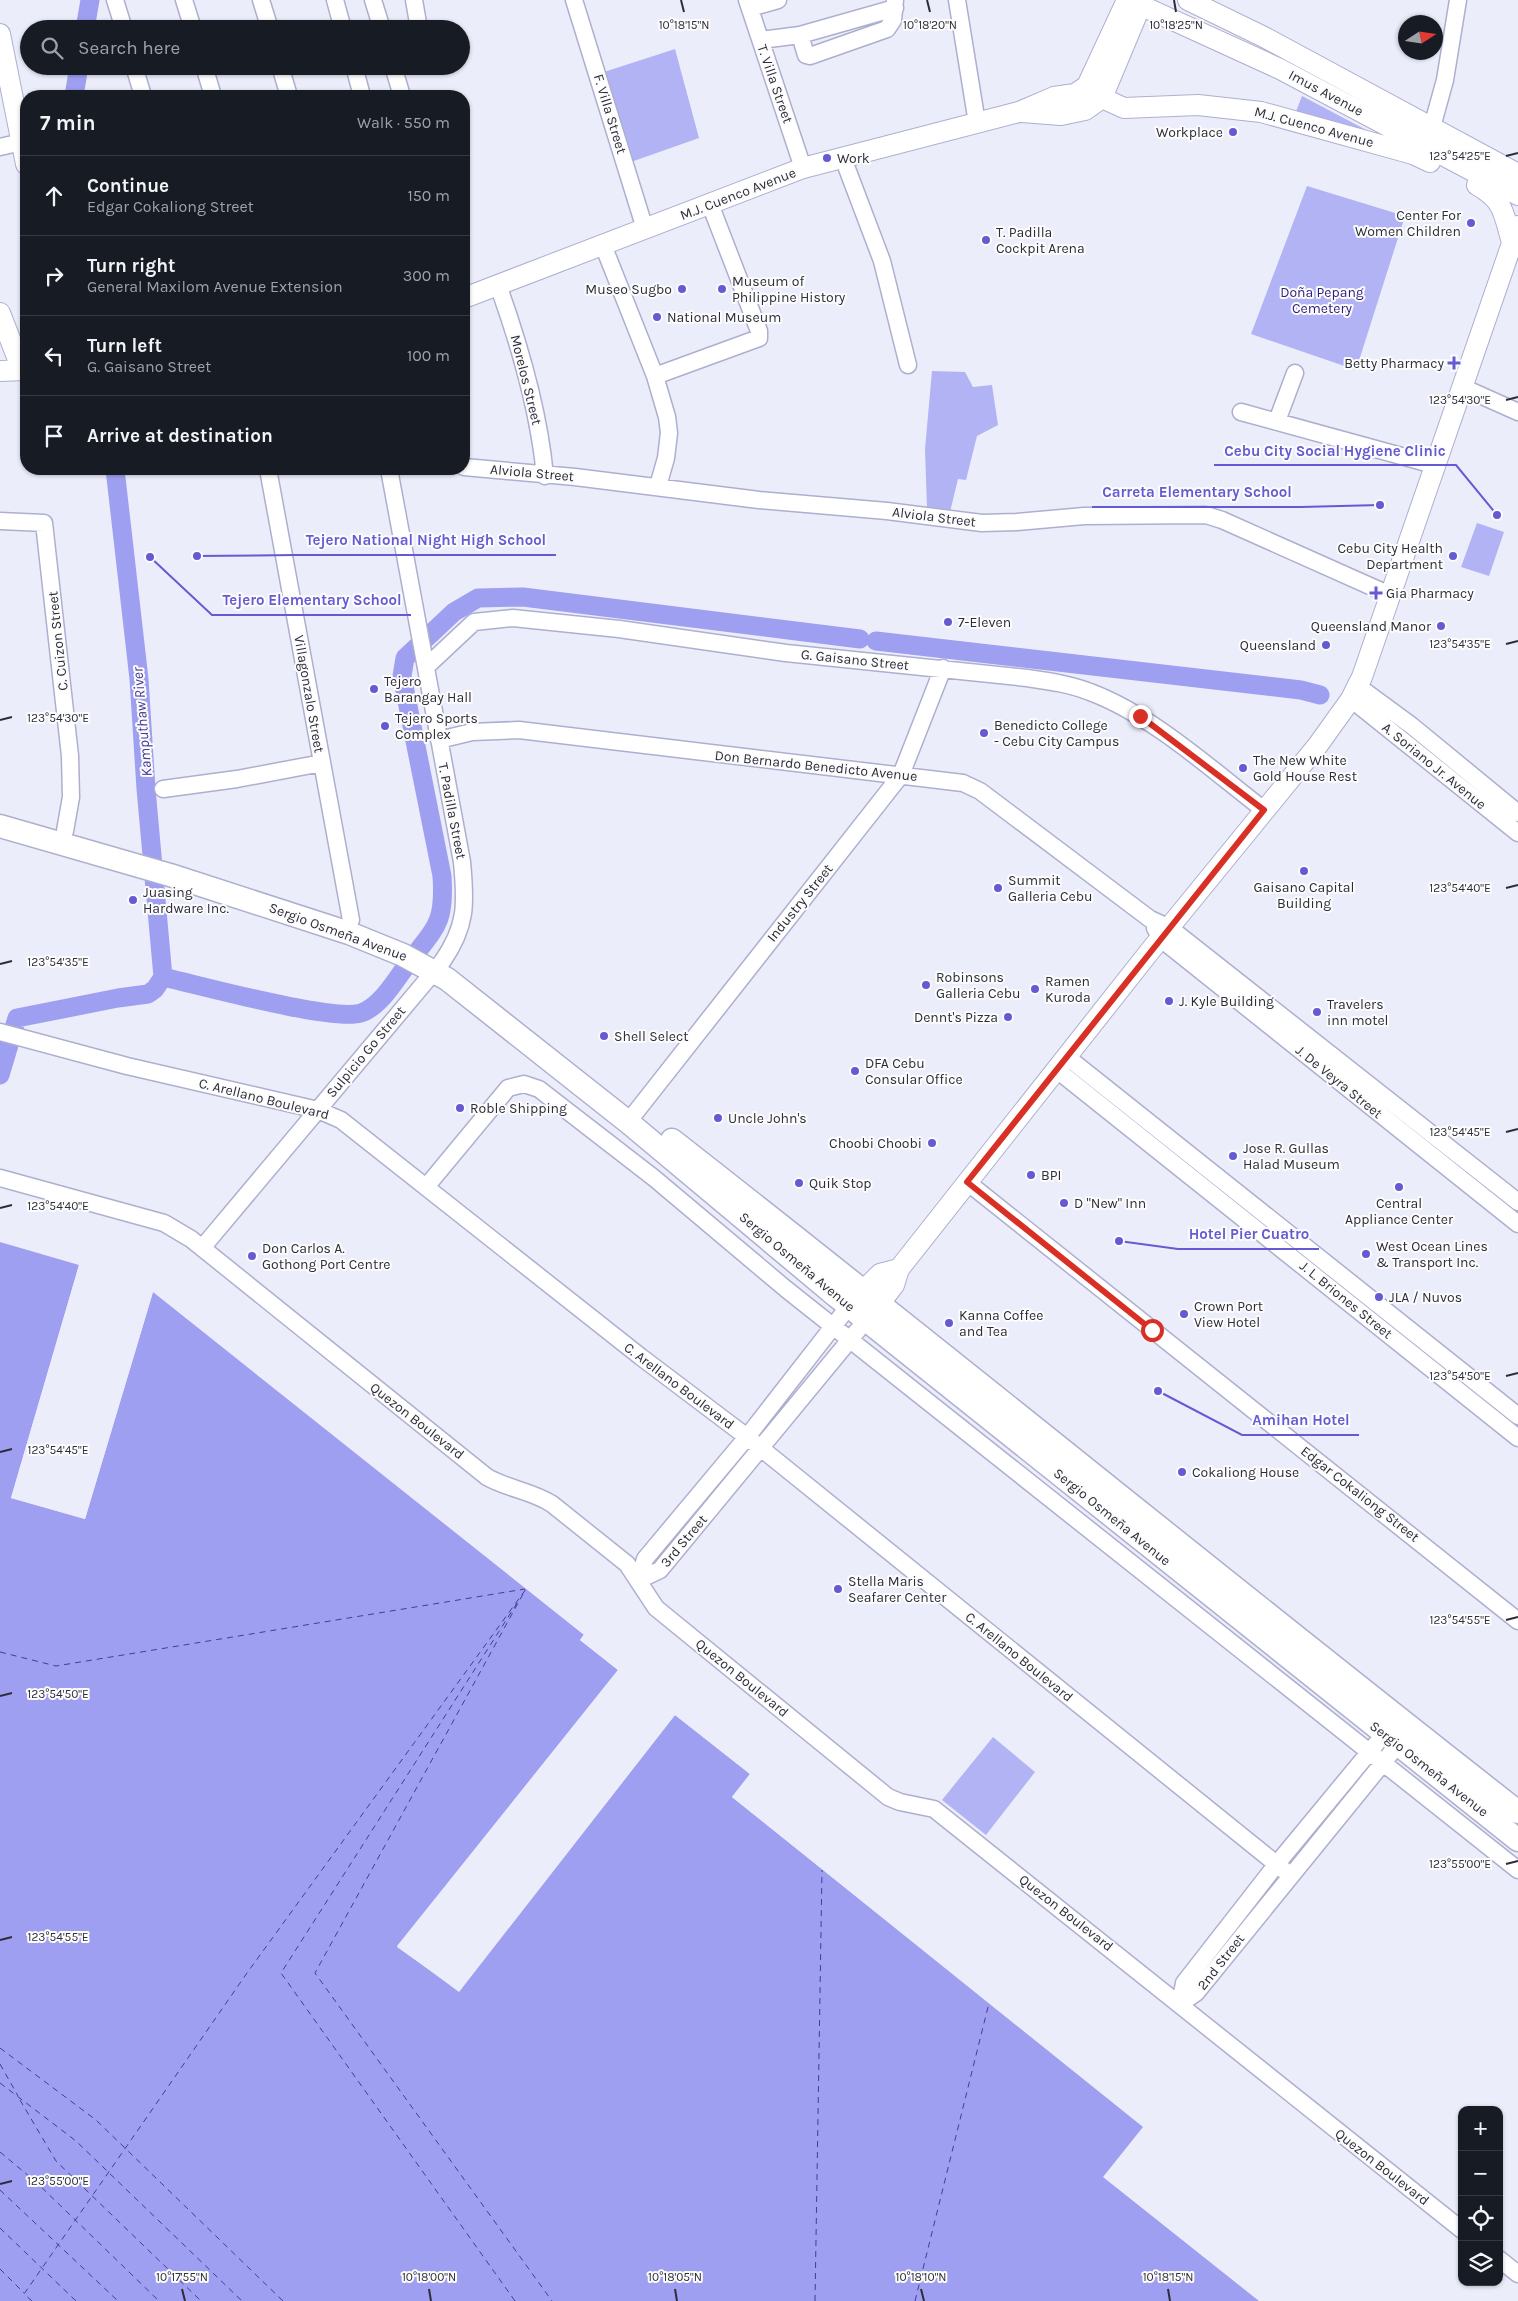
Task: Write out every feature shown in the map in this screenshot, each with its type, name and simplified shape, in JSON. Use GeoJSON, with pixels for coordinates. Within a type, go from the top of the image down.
{"type":"FeatureCollection","features":[{"type":"Feature","properties":{"kind":"highway","name":"Sergio Osmeña Avenue"},"geometry":{"type":"LineString","coordinates":[[0,812],[65,831],[144,861]]}},
{"type":"Feature","properties":{"kind":"highway","name":"Sergio Osmeña Avenue"},"geometry":{"type":"LineString","coordinates":[[0,826],[144,861],[351,920],[423,958],[462,990],[872,1296],[1306,1646],[1518,1812]]}},
{"type":"Feature","properties":{"kind":"highway","name":"Sergio Osmeña Avenue"},"geometry":{"type":"LineString","coordinates":[[172,869],[423,958]]}},
{"type":"Feature","properties":{"kind":"highway","name":"Sergio Osmeña Avenue"},"geometry":{"type":"LineString","coordinates":[[632,1117],[858,1313],[1384,1743],[1518,1840]]}},
{"type":"Feature","properties":{"kind":"main road","name":"Imus Avenue"},"geometry":{"type":"LineString","coordinates":[[1188,0],[1264,37],[1496,160],[1518,174]]}},
{"type":"Feature","properties":{"kind":"main road","name":"Imus Avenue"},"geometry":{"type":"LineString","coordinates":[[1135,1],[1280,69],[1456,168],[1518,195]]}},
{"type":"Feature","properties":{"kind":"main road"},"geometry":{"type":"LineString","coordinates":[[1095,92],[1135,1]]}},
{"type":"Feature","properties":{"kind":"main road"},"geometry":{"type":"LineString","coordinates":[[0,34],[20,132]]}},
{"type":"Feature","properties":{"kind":"main road","name":"M.J. Cuenco Avenue"},"geometry":{"type":"LineString","coordinates":[[470,296],[803,168],[1019,112],[1060,115],[1085,110],[1095,92],[1124,108],[1198,105],[1261,112],[1413,154],[1456,168]]}},
{"type":"Feature","properties":{"kind":"main road"},"geometry":{"type":"LineString","coordinates":[[1496,160],[1518,153]]}},
{"type":"Feature","properties":{"kind":"main road"},"geometry":{"type":"LineString","coordinates":[[858,1313],[872,1296],[894,1285],[899,1268],[1264,810],[1318,745],[1354,693],[1390,595],[1515,234],[1494,194],[1456,168]]}},
{"type":"Feature","properties":{"kind":"main road"},"geometry":{"type":"LineString","coordinates":[[0,313],[20,360]]}},
{"type":"Feature","properties":{"kind":"main road"},"geometry":{"type":"LineString","coordinates":[[0,372],[20,370]]}},
{"type":"Feature","properties":{"kind":"street"},"geometry":{"type":"LineString","coordinates":[[115,0],[121,20]]}},
{"type":"Feature","properties":{"kind":"street"},"geometry":{"type":"LineString","coordinates":[[184,0],[190,20]]}},
{"type":"Feature","properties":{"kind":"street"},"geometry":{"type":"LineString","coordinates":[[261,0],[267,20]]}},
{"type":"Feature","properties":{"kind":"street"},"geometry":{"type":"LineString","coordinates":[[335,0],[341,20]]}},
{"type":"Feature","properties":{"kind":"street"},"geometry":{"type":"LineString","coordinates":[[374,0],[380,20]]}},
{"type":"Feature","properties":{"kind":"street"},"geometry":{"type":"LineString","coordinates":[[414,0],[417,20]]}},
{"type":"Feature","properties":{"kind":"street","name":"F. Villa Street"},"geometry":{"type":"LineString","coordinates":[[574,0],[645,229]]}},
{"type":"Feature","properties":{"kind":"street"},"geometry":{"type":"LineString","coordinates":[[748,4],[778,0]]}},
{"type":"Feature","properties":{"kind":"street"},"geometry":{"type":"LineString","coordinates":[[957,0],[977,123]]}},
{"type":"Feature","properties":{"kind":"street"},"geometry":{"type":"LineString","coordinates":[[1432,127],[1445,80],[1458,0]]}},
{"type":"Feature","properties":{"kind":"street","name":"T. Villa Street"},"geometry":{"type":"LineString","coordinates":[[748,4],[803,168]]}},
{"type":"Feature","properties":{"kind":"street"},"geometry":{"type":"LineString","coordinates":[[761,40],[800,35],[895,4],[893,20],[887,29],[810,56],[806,55],[800,35]]}},
{"type":"Feature","properties":{"kind":"street"},"geometry":{"type":"LineString","coordinates":[[137,75],[141,90]]}},
{"type":"Feature","properties":{"kind":"street"},"geometry":{"type":"LineString","coordinates":[[207,75],[211,90]]}},
{"type":"Feature","properties":{"kind":"street"},"geometry":{"type":"LineString","coordinates":[[283,75],[287,90]]}},
{"type":"Feature","properties":{"kind":"street"},"geometry":{"type":"LineString","coordinates":[[356,75],[360,90]]}},
{"type":"Feature","properties":{"kind":"street"},"geometry":{"type":"LineString","coordinates":[[396,75],[400,90]]}},
{"type":"Feature","properties":{"kind":"street"},"geometry":{"type":"LineString","coordinates":[[0,147],[20,142]]}},
{"type":"Feature","properties":{"kind":"street"},"geometry":{"type":"LineString","coordinates":[[843,158],[882,261],[908,365]]}},
{"type":"Feature","properties":{"kind":"street"},"geometry":{"type":"LineString","coordinates":[[655,376],[759,338],[759,331],[710,204]]}},
{"type":"Feature","properties":{"kind":"street"},"geometry":{"type":"LineString","coordinates":[[604,245],[664,402],[668,433],[664,466],[658,486]]}},
{"type":"Feature","properties":{"kind":"street","name":"Morelos Street"},"geometry":{"type":"LineString","coordinates":[[498,285],[522,359],[543,449],[545,476]]}},
{"type":"Feature","properties":{"kind":"street"},"geometry":{"type":"LineString","coordinates":[[1277,422],[1294,373]]}},
{"type":"Feature","properties":{"kind":"street"},"geometry":{"type":"LineString","coordinates":[[1462,387],[1518,412]]}},
{"type":"Feature","properties":{"kind":"street"},"geometry":{"type":"LineString","coordinates":[[1241,412],[1434,465]]}},
{"type":"Feature","properties":{"kind":"street","name":"Alviola Street"},"geometry":{"type":"LineString","coordinates":[[470,469],[545,476],[575,476],[759,500],[887,511],[982,523],[1084,516],[1206,515],[1222,520],[1390,595]]}},
{"type":"Feature","properties":{"kind":"street","name":"Villagonzalo Street"},"geometry":{"type":"LineString","coordinates":[[269,475],[351,920]]}},
{"type":"Feature","properties":{"kind":"street","name":"T. Padilla Street"},"geometry":{"type":"LineString","coordinates":[[390,475],[462,862],[466,898],[461,929],[423,958]]}},
{"type":"Feature","properties":{"kind":"street","name":"C. Cuizon Street"},"geometry":{"type":"LineString","coordinates":[[0,521],[44,524],[70,756],[71,797],[65,831]]}},
{"type":"Feature","properties":{"kind":"street","name":"G. Gaisano Street"},"geometry":{"type":"LineString","coordinates":[[425,660],[474,622],[514,618],[619,629],[786,653],[1027,678],[1090,692],[1140,716],[1264,810]]}},
{"type":"Feature","properties":{"kind":"street","name":"Industry Street"},"geometry":{"type":"LineString","coordinates":[[632,1117],[901,775],[943,668]]}},
{"type":"Feature","properties":{"kind":"street","name":"A. Soriano Jr. Avenue"},"geometry":{"type":"LineString","coordinates":[[1354,693],[1364,690],[1412,726],[1518,813]]}},
{"type":"Feature","properties":{"kind":"street","name":"A. Soriano Jr. Avenue"},"geometry":{"type":"LineString","coordinates":[[1354,693],[1518,833]]}},
{"type":"Feature","properties":{"kind":"street","name":"Don Bernardo Benedicto Avenue"},"geometry":{"type":"LineString","coordinates":[[439,740],[472,732],[518,730],[956,782],[980,791],[1166,933]]}},
{"type":"Feature","properties":{"kind":"street"},"geometry":{"type":"LineString","coordinates":[[163,788],[237,779],[322,763]]}},
{"type":"Feature","properties":{"kind":"street","name":"J. De Veyra Street"},"geometry":{"type":"LineString","coordinates":[[1166,933],[1384,1108],[1518,1224]]}},
{"type":"Feature","properties":{"kind":"street","name":"Sulpicio Go Street"},"geometry":{"type":"LineString","coordinates":[[202,1248],[318,1110],[423,958]]}},
{"type":"Feature","properties":{"kind":"street","name":"C. Arellano Boulevard"},"geometry":{"type":"LineString","coordinates":[[0,1032],[127,1066],[318,1110],[341,1120],[760,1448],[1290,1875]]}},
{"type":"Feature","properties":{"kind":"street","name":"J. L. Briones Street"},"geometry":{"type":"LineString","coordinates":[[1062,1063],[1252,1203],[1518,1416]]}},
{"type":"Feature","properties":{"kind":"street","name":"J. L. Briones Street"},"geometry":{"type":"LineString","coordinates":[[1062,1063],[1242,1216],[1518,1438]]}},
{"type":"Feature","properties":{"kind":"street"},"geometry":{"type":"LineString","coordinates":[[426,1187],[508,1088],[516,1085],[531,1085],[539,1089],[654,1178],[850,1339],[1384,1743],[1384,1762],[1518,1870]]}},
{"type":"Feature","properties":{"kind":"street","name":"J. De Veyra Street"},"geometry":{"type":"LineString","coordinates":[[1384,1108],[1518,1202]]}},
{"type":"Feature","properties":{"kind":"street","name":"Quezon Boulevard"},"geometry":{"type":"LineString","coordinates":[[0,1178],[172,1226],[488,1477],[552,1504],[627,1564],[656,1608],[888,1797],[900,1802],[934,1808],[1458,2227]]}},
{"type":"Feature","properties":{"kind":"street","name":"Edgar Cokaliong Street"},"geometry":{"type":"LineString","coordinates":[[967,1182],[1518,1621]]}},
{"type":"Feature","properties":{"kind":"street"},"geometry":{"type":"LineString","coordinates":[[1242,1216],[1252,1203]]}},
{"type":"Feature","properties":{"kind":"street"},"geometry":{"type":"LineString","coordinates":[[1358,1310],[1369,1296]]}},
{"type":"Feature","properties":{"kind":"street","name":"3rd Street"},"geometry":{"type":"LineString","coordinates":[[639,1580],[645,1559],[747,1438],[834,1326],[858,1313]]}},
{"type":"Feature","properties":{"kind":"street","name":"3rd Street"},"geometry":{"type":"LineString","coordinates":[[639,1580],[660,1570],[850,1339],[858,1313]]}},
{"type":"Feature","properties":{"kind":"street","name":"2nd Street"},"geometry":{"type":"LineString","coordinates":[[1180,2004],[1196,1993],[1290,1875],[1384,1762],[1384,1743]]}},
{"type":"Feature","properties":{"kind":"street","name":"2nd Street"},"geometry":{"type":"LineString","coordinates":[[1180,2004],[1184,1983],[1276,1865],[1384,1743]]}},
{"type":"Feature","properties":{"kind":"street"},"geometry":{"type":"LineString","coordinates":[[1503,2262],[1518,2274]]}},
{"type":"Feature","properties":{"kind":"green space"},"geometry":{"type":"Polygon","coordinates":[[[675,49],[699,138],[631,162],[604,72],[675,49]]]}},
{"type":"Feature","properties":{"kind":"green space"},"geometry":{"type":"Polygon","coordinates":[[[1302,96],[1408,152],[1295,114],[1302,96]]]}},
{"type":"Feature","properties":{"kind":"green space","name":"Doña Pepang Cemetery"},"geometry":{"type":"Polygon","coordinates":[[[1307,186],[1405,216],[1356,370],[1251,334],[1307,186]]]}},
{"type":"Feature","properties":{"kind":"green space"},"geometry":{"type":"Polygon","coordinates":[[[932,371],[965,372],[973,387],[992,385],[998,425],[977,436],[966,480],[958,479],[950,512],[927,509],[925,449],[932,371]]]}},
{"type":"Feature","properties":{"kind":"green space"},"geometry":{"type":"Polygon","coordinates":[[[1477,523],[1504,532],[1489,576],[1461,567],[1477,523]]]}},
{"type":"Feature","properties":{"kind":"green space"},"geometry":{"type":"Polygon","coordinates":[[[993,1737],[1035,1772],[986,1835],[942,1800],[993,1737]]]}},
{"type":"Feature","properties":{"kind":"shaded area"},"geometry":{"type":"Polygon","coordinates":[[[0,1242],[79,1265],[11,1498],[85,1519],[153,1292],[584,1635],[580,1640],[618,1670],[397,1947],[459,1991],[675,1715],[750,1774],[732,1797],[1143,2127],[1103,2177],[1259,2301],[0,2301],[0,1242]]]}},
{"type":"Feature","properties":{"kind":"pier"},"geometry":{"type":"Polygon","coordinates":[[[79,1265],[82,1266],[14,1496],[83,1516],[151,1291],[153,1292],[85,1519],[11,1498],[79,1265]]]}},
{"type":"Feature","properties":{"kind":"pier"},"geometry":{"type":"Polygon","coordinates":[[[585,1633],[584,1639],[620,1668],[620,1671],[400,1946],[458,1988],[676,1713],[752,1773],[736,1796],[1104,2092],[1103,2094],[732,1797],[750,1774],[675,1715],[459,1992],[397,1946],[618,1670],[580,1640],[585,1633]]]}},
{"type":"Feature","properties":{"kind":"waterway","name":"Kamputhaw River"},"geometry":{"type":"LineString","coordinates":[[87,20],[90,0]]}},
{"type":"Feature","properties":{"kind":"waterway","name":"Kamputhaw River"},"geometry":{"type":"LineString","coordinates":[[75,90],[78,75]]}},
{"type":"Feature","properties":{"kind":"waterway","name":"Kamputhaw River"},"geometry":{"type":"LineString","coordinates":[[116,475],[139,679],[146,789],[163,977]]}},
{"type":"Feature","properties":{"kind":"waterway"},"geometry":{"type":"LineString","coordinates":[[163,977],[296,1008],[323,1012],[361,1013],[382,998],[433,931],[440,914],[443,891],[442,876],[402,676],[405,658],[454,612],[478,598],[523,597],[860,639]]}},
{"type":"Feature","properties":{"kind":"waterway"},"geometry":{"type":"LineString","coordinates":[[876,641],[1301,690],[1320,695]]}},
{"type":"Feature","properties":{"kind":"waterway"},"geometry":{"type":"LineString","coordinates":[[0,1075],[17,1018],[148,994],[155,989],[163,977]]}},
{"type":"Feature","properties":{"kind":"ferry route"},"geometry":{"type":"LineString","coordinates":[[0,1652],[56,1666],[525,1589]]}},
{"type":"Feature","properties":{"kind":"ferry route"},"geometry":{"type":"LineString","coordinates":[[32,2301],[24,2294],[247,1973],[526,1589]]}},
{"type":"Feature","properties":{"kind":"ferry route"},"geometry":{"type":"LineString","coordinates":[[523,1594],[315,1973],[552,2301]]}},
{"type":"Feature","properties":{"kind":"ferry route"},"geometry":{"type":"LineString","coordinates":[[515,2301],[281,1973],[519,1600]]}},
{"type":"Feature","properties":{"kind":"ferry route"},"geometry":{"type":"LineString","coordinates":[[815,2301],[822,1870]]}},
{"type":"Feature","properties":{"kind":"ferry route"},"geometry":{"type":"LineString","coordinates":[[915,2301],[989,2003]]}},
{"type":"Feature","properties":{"kind":"ferry route"},"geometry":{"type":"LineString","coordinates":[[0,2048],[96,2120],[283,2301]]}},
{"type":"Feature","properties":{"kind":"ferry route"},"geometry":{"type":"LineString","coordinates":[[0,2064],[18,2096]]}},
{"type":"Feature","properties":{"kind":"ferry route"},"geometry":{"type":"LineString","coordinates":[[0,2083],[76,2141],[242,2301]]}},
{"type":"Feature","properties":{"kind":"ferry route"},"geometry":{"type":"LineString","coordinates":[[20,2100],[56,2161],[201,2301]]}},
{"type":"Feature","properties":{"kind":"ferry route"},"geometry":{"type":"LineString","coordinates":[[0,2152],[36,2182],[159,2301]]}},
{"type":"Feature","properties":{"kind":"ferry route"},"geometry":{"type":"LineString","coordinates":[[0,2190],[118,2301]]}},
{"type":"Feature","properties":{"kind":"ferry route"},"geometry":{"type":"LineString","coordinates":[[0,2228],[76,2301]]}},
{"type":"Feature","properties":{"kind":"ferry route"},"geometry":{"type":"LineString","coordinates":[[0,2269],[24,2293]]}},
{"type":"Feature","properties":{"kind":"place","name":"Workplace"},"geometry":{"type":"Point","coordinates":[1233,132]}},
{"type":"Feature","properties":{"kind":"place","name":"Work"},"geometry":{"type":"Point","coordinates":[827,158]}},
{"type":"Feature","properties":{"kind":"place","name":"Center For Women Children"},"geometry":{"type":"Point","coordinates":[1471,223]}},
{"type":"Feature","properties":{"kind":"place","name":"T. Padilla Cockpit Arena"},"geometry":{"type":"Point","coordinates":[986,240]}},
{"type":"Feature","properties":{"kind":"place","name":"Museo Sugbo"},"geometry":{"type":"Point","coordinates":[682,289]}},
{"type":"Feature","properties":{"kind":"place","name":"Museum of Philippine History"},"geometry":{"type":"Point","coordinates":[722,289]}},
{"type":"Feature","properties":{"kind":"place","name":"National Museum"},"geometry":{"type":"Point","coordinates":[657,317]}},
{"type":"Feature","properties":{"kind":"place","name":"Betty Pharmacy"},"geometry":{"type":"Point","coordinates":[1454,363]}},
{"type":"Feature","properties":{"kind":"place","name":"Carreta Elementary School"},"geometry":{"type":"Point","coordinates":[1380,505]}},
{"type":"Feature","properties":{"kind":"place","name":"Cebu City Social Hygiene Clinic"},"geometry":{"type":"Point","coordinates":[1497,515]}},
{"type":"Feature","properties":{"kind":"place","name":"Tejero National Night High School"},"geometry":{"type":"Point","coordinates":[197,556]}},
{"type":"Feature","properties":{"kind":"place","name":"Cebu City Health Department"},"geometry":{"type":"Point","coordinates":[1453,556]}},
{"type":"Feature","properties":{"kind":"place","name":"Tejero Elementary School"},"geometry":{"type":"Point","coordinates":[150,557]}},
{"type":"Feature","properties":{"kind":"place","name":"Gia Pharmacy"},"geometry":{"type":"Point","coordinates":[1376,593]}},
{"type":"Feature","properties":{"kind":"place","name":"7-Eleven"},"geometry":{"type":"Point","coordinates":[948,622]}},
{"type":"Feature","properties":{"kind":"place","name":"Queensland Manor"},"geometry":{"type":"Point","coordinates":[1441,626]}},
{"type":"Feature","properties":{"kind":"place","name":"Queensland"},"geometry":{"type":"Point","coordinates":[1326,645]}},
{"type":"Feature","properties":{"kind":"place","name":"Tejero Barangay Hall"},"geometry":{"type":"Point","coordinates":[374,689]}},
{"type":"Feature","properties":{"kind":"place","name":"Tejero Sports Complex"},"geometry":{"type":"Point","coordinates":[385,726]}},
{"type":"Feature","properties":{"kind":"place","name":"Benedicto College - Cebu City Campus"},"geometry":{"type":"Point","coordinates":[984,733]}},
{"type":"Feature","properties":{"kind":"place","name":"The New White Gold House Rest"},"geometry":{"type":"Point","coordinates":[1243,768]}},
{"type":"Feature","properties":{"kind":"place","name":"Gaisano Capital Building"},"geometry":{"type":"Point","coordinates":[1304,871]}},
{"type":"Feature","properties":{"kind":"place","name":"Summit Galleria Cebu"},"geometry":{"type":"Point","coordinates":[998,888]}},
{"type":"Feature","properties":{"kind":"place","name":"Juasing Hardware Inc."},"geometry":{"type":"Point","coordinates":[133,900]}},
{"type":"Feature","properties":{"kind":"place","name":"Robinsons Galleria Cebu"},"geometry":{"type":"Point","coordinates":[926,985]}},
{"type":"Feature","properties":{"kind":"place","name":"Ramen Kuroda"},"geometry":{"type":"Point","coordinates":[1035,989]}},
{"type":"Feature","properties":{"kind":"place","name":"J. Kyle Building"},"geometry":{"type":"Point","coordinates":[1169,1001]}},
{"type":"Feature","properties":{"kind":"place","name":"Travelers inn motel"},"geometry":{"type":"Point","coordinates":[1317,1012]}},
{"type":"Feature","properties":{"kind":"place","name":"Dennt's Pizza"},"geometry":{"type":"Point","coordinates":[1008,1017]}},
{"type":"Feature","properties":{"kind":"place","name":"Shell Select"},"geometry":{"type":"Point","coordinates":[604,1036]}},
{"type":"Feature","properties":{"kind":"place","name":"DFA Cebu Consular Office"},"geometry":{"type":"Point","coordinates":[855,1071]}},
{"type":"Feature","properties":{"kind":"place","name":"Roble Shipping"},"geometry":{"type":"Point","coordinates":[460,1108]}},
{"type":"Feature","properties":{"kind":"place","name":"Uncle John's"},"geometry":{"type":"Point","coordinates":[718,1118]}},
{"type":"Feature","properties":{"kind":"place","name":"Choobi Choobi"},"geometry":{"type":"Point","coordinates":[932,1143]}},
{"type":"Feature","properties":{"kind":"place","name":"Jose R. Gullas Halad Museum"},"geometry":{"type":"Point","coordinates":[1233,1156]}},
{"type":"Feature","properties":{"kind":"place","name":"BPI"},"geometry":{"type":"Point","coordinates":[1031,1175]}},
{"type":"Feature","properties":{"kind":"place","name":"Quik Stop"},"geometry":{"type":"Point","coordinates":[799,1183]}},
{"type":"Feature","properties":{"kind":"place","name":"Central Appliance Center"},"geometry":{"type":"Point","coordinates":[1399,1187]}},
{"type":"Feature","properties":{"kind":"place","name":"D \"New\" Inn"},"geometry":{"type":"Point","coordinates":[1064,1203]}},
{"type":"Feature","properties":{"kind":"place","name":"Hotel Pier Cuatro"},"geometry":{"type":"Point","coordinates":[1119,1241]}},
{"type":"Feature","properties":{"kind":"place","name":"West Ocean Lines & Transport Inc."},"geometry":{"type":"Point","coordinates":[1366,1254]}},
{"type":"Feature","properties":{"kind":"place","name":"Don Carlos A. Gothong Port Centre"},"geometry":{"type":"Point","coordinates":[252,1256]}},
{"type":"Feature","properties":{"kind":"place","name":"JLA / Nuvos"},"geometry":{"type":"Point","coordinates":[1379,1297]}},
{"type":"Feature","properties":{"kind":"place","name":"Crown Port View Hotel"},"geometry":{"type":"Point","coordinates":[1184,1314]}},
{"type":"Feature","properties":{"kind":"place","name":"Kanna Coffee and Tea"},"geometry":{"type":"Point","coordinates":[949,1323]}},
{"type":"Feature","properties":{"kind":"place","name":"Amihan Hotel"},"geometry":{"type":"Point","coordinates":[1158,1391]}},
{"type":"Feature","properties":{"kind":"place","name":"Cokaliong House"},"geometry":{"type":"Point","coordinates":[1182,1472]}},
{"type":"Feature","properties":{"kind":"place","name":"Stella Maris Seafarer Center"},"geometry":{"type":"Point","coordinates":[838,1589]}},
{"type":"Feature","properties":{"kind":"route"},"geometry":{"type":"LineString","coordinates":[[1140,716],[1264,810],[967,1182],[1152,1330]]}}]}
